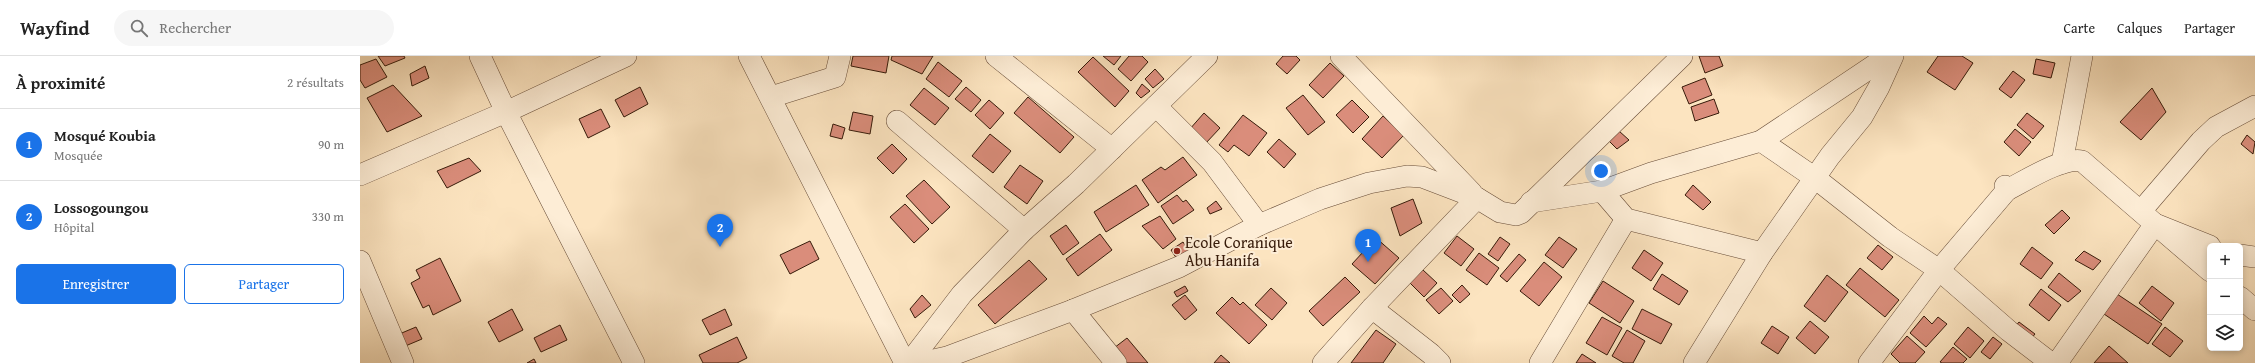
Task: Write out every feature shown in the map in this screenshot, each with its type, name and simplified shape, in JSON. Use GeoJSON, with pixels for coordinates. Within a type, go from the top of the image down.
{"type":"FeatureCollection","features":[{"type":"Feature","properties":{"kind":"street"},"geometry":{"type":"LineString","coordinates":[[480,56],[506,112],[634,363]]}},
{"type":"Feature","properties":{"kind":"street"},"geometry":{"type":"LineString","coordinates":[[360,175],[506,112],[626,56]]}},
{"type":"Feature","properties":{"kind":"street"},"geometry":{"type":"LineString","coordinates":[[749,56],[905,363]]}},
{"type":"Feature","properties":{"kind":"street"},"geometry":{"type":"LineString","coordinates":[[771,97],[835,77],[840,56]]}},
{"type":"Feature","properties":{"kind":"street"},"geometry":{"type":"LineString","coordinates":[[996,56],[1112,149]]}},
{"type":"Feature","properties":{"kind":"street"},"geometry":{"type":"LineString","coordinates":[[909,363],[962,294],[1024,230],[1112,149],[1207,56]]}},
{"type":"Feature","properties":{"kind":"street"},"geometry":{"type":"LineString","coordinates":[[1341,56],[1477,198]]}},
{"type":"Feature","properties":{"kind":"street"},"geometry":{"type":"LineString","coordinates":[[920,363],[949,360],[1178,267],[1260,225],[1320,200],[1362,186],[1407,176],[1422,177],[1477,198],[1500,212],[1516,215],[1524,212],[1531,202],[1682,56]]}},
{"type":"Feature","properties":{"kind":"street"},"geometry":{"type":"LineString","coordinates":[[1531,202],[1602,191],[1652,173],[1761,141],[1888,56]]}},
{"type":"Feature","properties":{"kind":"street"},"geometry":{"type":"LineString","coordinates":[[1694,363],[1762,253],[1815,178],[1862,116],[1879,87],[1893,56]]}},
{"type":"Feature","properties":{"kind":"street"},"geometry":{"type":"LineString","coordinates":[[2062,163],[2082,56]]}},
{"type":"Feature","properties":{"kind":"street"},"geometry":{"type":"LineString","coordinates":[[1156,106],[1212,162],[1260,225]]}},
{"type":"Feature","properties":{"kind":"street"},"geometry":{"type":"LineString","coordinates":[[2057,363],[2148,218],[2201,141],[2216,127],[2255,106]]}},
{"type":"Feature","properties":{"kind":"street"},"geometry":{"type":"LineString","coordinates":[[897,121],[1024,230]]}},
{"type":"Feature","properties":{"kind":"street"},"geometry":{"type":"LineString","coordinates":[[1761,141],[1815,178],[1890,238],[1939,270],[2009,331],[2051,363]]}},
{"type":"Feature","properties":{"kind":"street"},"geometry":{"type":"LineString","coordinates":[[1873,362],[1939,270],[2006,188],[2062,163],[2076,160],[2082,161],[2207,268]]}},
{"type":"Feature","properties":{"kind":"street"},"geometry":{"type":"LineString","coordinates":[[1602,191],[1626,219],[1762,253]]}},
{"type":"Feature","properties":{"kind":"street"},"geometry":{"type":"LineString","coordinates":[[1323,363],[1372,308],[1477,198]]}},
{"type":"Feature","properties":{"kind":"street"},"geometry":{"type":"LineString","coordinates":[[2148,218],[2207,245]]}},
{"type":"Feature","properties":{"kind":"street"},"geometry":{"type":"LineString","coordinates":[[1540,363],[1626,219]]}},
{"type":"Feature","properties":{"kind":"street"},"geometry":{"type":"LineString","coordinates":[[2243,255],[2255,257]]}},
{"type":"Feature","properties":{"kind":"street"},"geometry":{"type":"LineString","coordinates":[[360,261],[403,363]]}},
{"type":"Feature","properties":{"kind":"street"},"geometry":{"type":"LineString","coordinates":[[2243,300],[2255,310]]}},
{"type":"Feature","properties":{"kind":"street"},"geometry":{"type":"LineString","coordinates":[[1372,308],[1432,354],[1440,363]]}},
{"type":"Feature","properties":{"kind":"street"},"geometry":{"type":"LineString","coordinates":[[1073,310],[1116,363]]}},
{"type":"Feature","properties":{"kind":"building"},"geometry":{"type":"Polygon","coordinates":[[[378,56],[404,56],[405,58],[385,66],[378,56]]]}},
{"type":"Feature","properties":{"kind":"building"},"geometry":{"type":"Polygon","coordinates":[[[853,56],[889,56],[886,73],[851,66],[853,56]]]}},
{"type":"Feature","properties":{"kind":"building"},"geometry":{"type":"Polygon","coordinates":[[[892,56],[933,56],[922,74],[891,60],[892,56]]]}},
{"type":"Feature","properties":{"kind":"building"},"geometry":{"type":"Polygon","coordinates":[[[1103,56],[1121,56],[1114,65],[1103,56]]]}},
{"type":"Feature","properties":{"kind":"building"},"geometry":{"type":"Polygon","coordinates":[[[1129,56],[1142,56],[1148,62],[1131,81],[1118,69],[1129,56]]]}},
{"type":"Feature","properties":{"kind":"building"},"geometry":{"type":"Polygon","coordinates":[[[1283,56],[1296,56],[1300,60],[1287,74],[1276,64],[1283,56]]]}},
{"type":"Feature","properties":{"kind":"building"},"geometry":{"type":"Polygon","coordinates":[[[1699,56],[1719,56],[1723,66],[1705,73],[1699,56]]]}},
{"type":"Feature","properties":{"kind":"building"},"geometry":{"type":"Polygon","coordinates":[[[1938,56],[1962,56],[1973,63],[1955,90],[1927,72],[1938,56]]]}},
{"type":"Feature","properties":{"kind":"building"},"geometry":{"type":"Polygon","coordinates":[[[1093,57],[1129,91],[1115,107],[1078,72],[1093,57]]]}},
{"type":"Feature","properties":{"kind":"building"},"geometry":{"type":"Polygon","coordinates":[[[376,59],[387,77],[365,88],[360,80],[360,65],[376,59]]]}},
{"type":"Feature","properties":{"kind":"building"},"geometry":{"type":"Polygon","coordinates":[[[2036,59],[2055,63],[2051,78],[2033,74],[2036,59]]]}},
{"type":"Feature","properties":{"kind":"building"},"geometry":{"type":"Polygon","coordinates":[[[938,62],[962,81],[949,97],[926,79],[938,62]]]}},
{"type":"Feature","properties":{"kind":"building"},"geometry":{"type":"Polygon","coordinates":[[[1330,63],[1344,76],[1323,98],[1309,85],[1330,63]]]}},
{"type":"Feature","properties":{"kind":"building"},"geometry":{"type":"Polygon","coordinates":[[[425,66],[429,78],[412,86],[410,74],[425,66]]]}},
{"type":"Feature","properties":{"kind":"building"},"geometry":{"type":"Polygon","coordinates":[[[1155,69],[1164,79],[1153,88],[1145,79],[1155,69]]]}},
{"type":"Feature","properties":{"kind":"building"},"geometry":{"type":"Polygon","coordinates":[[[2013,71],[2025,80],[2011,98],[1999,89],[2013,71]]]}},
{"type":"Feature","properties":{"kind":"building"},"geometry":{"type":"Polygon","coordinates":[[[1705,78],[1712,95],[1689,104],[1682,87],[1705,78]]]}},
{"type":"Feature","properties":{"kind":"building"},"geometry":{"type":"Polygon","coordinates":[[[1142,84],[1150,91],[1141,98],[1136,93],[1142,84]]]}},
{"type":"Feature","properties":{"kind":"building"},"geometry":{"type":"Polygon","coordinates":[[[393,85],[422,116],[387,132],[367,98],[393,85]]]}},
{"type":"Feature","properties":{"kind":"building"},"geometry":{"type":"Polygon","coordinates":[[[640,87],[648,104],[624,117],[615,100],[640,87]]]}},
{"type":"Feature","properties":{"kind":"building"},"geometry":{"type":"Polygon","coordinates":[[[966,87],[981,100],[971,112],[955,99],[966,87]]]}},
{"type":"Feature","properties":{"kind":"building"},"geometry":{"type":"Polygon","coordinates":[[[924,88],[949,108],[935,125],[910,105],[924,88]]]}},
{"type":"Feature","properties":{"kind":"building"},"geometry":{"type":"Polygon","coordinates":[[[2152,88],[2166,112],[2141,140],[2120,122],[2152,88]]]}},
{"type":"Feature","properties":{"kind":"building"},"geometry":{"type":"Polygon","coordinates":[[[1303,95],[1325,122],[1308,135],[1286,108],[1303,95]]]}},
{"type":"Feature","properties":{"kind":"building"},"geometry":{"type":"Polygon","coordinates":[[[1028,97],[1074,137],[1060,153],[1014,113],[1028,97]]]}},
{"type":"Feature","properties":{"kind":"building"},"geometry":{"type":"Polygon","coordinates":[[[1714,99],[1719,113],[1695,121],[1691,107],[1714,99]]]}},
{"type":"Feature","properties":{"kind":"building"},"geometry":{"type":"Polygon","coordinates":[[[989,100],[1004,113],[990,129],[975,115],[989,100]]]}},
{"type":"Feature","properties":{"kind":"building"},"geometry":{"type":"Polygon","coordinates":[[[1352,100],[1369,117],[1353,133],[1336,115],[1352,100]]]}},
{"type":"Feature","properties":{"kind":"building"},"geometry":{"type":"Polygon","coordinates":[[[601,109],[610,127],[588,138],[579,119],[601,109]]]}},
{"type":"Feature","properties":{"kind":"building"},"geometry":{"type":"Polygon","coordinates":[[[853,112],[873,116],[870,134],[849,130],[853,112]]]}},
{"type":"Feature","properties":{"kind":"building"},"geometry":{"type":"Polygon","coordinates":[[[1204,113],[1220,128],[1205,144],[1189,130],[1204,113]]]}},
{"type":"Feature","properties":{"kind":"building"},"geometry":{"type":"Polygon","coordinates":[[[2027,113],[2044,126],[2033,139],[2017,125],[2027,113]]]}},
{"type":"Feature","properties":{"kind":"building"},"geometry":{"type":"Polygon","coordinates":[[[1243,115],[1267,133],[1249,156],[1234,145],[1228,152],[1219,145],[1243,115]]]}},
{"type":"Feature","properties":{"kind":"building"},"geometry":{"type":"Polygon","coordinates":[[[1383,116],[1404,135],[1382,158],[1362,139],[1383,116]]]}},
{"type":"Feature","properties":{"kind":"building"},"geometry":{"type":"Polygon","coordinates":[[[833,124],[845,128],[842,139],[830,136],[833,124]]]}},
{"type":"Feature","properties":{"kind":"building"},"geometry":{"type":"Polygon","coordinates":[[[2015,129],[2031,142],[2019,156],[2004,142],[2015,129]]]}},
{"type":"Feature","properties":{"kind":"building"},"geometry":{"type":"Polygon","coordinates":[[[1619,131],[1629,140],[1617,149],[1609,141],[1619,131]]]}},
{"type":"Feature","properties":{"kind":"building"},"geometry":{"type":"Polygon","coordinates":[[[990,134],[1011,151],[993,173],[972,156],[990,134]]]}},
{"type":"Feature","properties":{"kind":"building"},"geometry":{"type":"Polygon","coordinates":[[[2247,135],[2255,142],[2253,154],[2241,144],[2247,135]]]}},
{"type":"Feature","properties":{"kind":"building"},"geometry":{"type":"Polygon","coordinates":[[[1279,139],[1296,154],[1284,168],[1267,152],[1279,139]]]}},
{"type":"Feature","properties":{"kind":"building"},"geometry":{"type":"Polygon","coordinates":[[[892,144],[907,159],[893,174],[877,158],[892,144]]]}},
{"type":"Feature","properties":{"kind":"building"},"geometry":{"type":"Polygon","coordinates":[[[1183,157],[1197,175],[1158,203],[1142,180],[1161,167],[1165,170],[1183,157]]]}},
{"type":"Feature","properties":{"kind":"building"},"geometry":{"type":"Polygon","coordinates":[[[469,158],[481,171],[447,188],[437,171],[469,158]]]}},
{"type":"Feature","properties":{"kind":"building"},"geometry":{"type":"Polygon","coordinates":[[[1020,165],[1043,181],[1027,204],[1004,187],[1020,165]]]}},
{"type":"Feature","properties":{"kind":"building"},"geometry":{"type":"Polygon","coordinates":[[[924,180],[950,207],[932,224],[906,196],[924,180]]]}},
{"type":"Feature","properties":{"kind":"building"},"geometry":{"type":"Polygon","coordinates":[[[1136,185],[1149,205],[1106,232],[1094,212],[1136,185]]]}},
{"type":"Feature","properties":{"kind":"building"},"geometry":{"type":"Polygon","coordinates":[[[1693,185],[1711,202],[1703,210],[1685,195],[1693,185]]]}},
{"type":"Feature","properties":{"kind":"building"},"geometry":{"type":"Polygon","coordinates":[[[1177,195],[1183,202],[1186,200],[1194,210],[1173,224],[1161,206],[1177,195]]]}},
{"type":"Feature","properties":{"kind":"building"},"geometry":{"type":"Polygon","coordinates":[[[1413,199],[1422,223],[1400,236],[1391,208],[1413,199]]]}},
{"type":"Feature","properties":{"kind":"building"},"geometry":{"type":"Polygon","coordinates":[[[1216,201],[1222,209],[1210,214],[1207,208],[1216,201]]]}},
{"type":"Feature","properties":{"kind":"building"},"geometry":{"type":"Polygon","coordinates":[[[905,204],[929,229],[914,243],[890,217],[905,204]]]}},
{"type":"Feature","properties":{"kind":"building"},"geometry":{"type":"Polygon","coordinates":[[[2062,210],[2070,218],[2054,234],[2045,225],[2062,210]]]}},
{"type":"Feature","properties":{"kind":"building"},"geometry":{"type":"Polygon","coordinates":[[[1160,216],[1176,239],[1163,249],[1142,226],[1160,216]]]}},
{"type":"Feature","properties":{"kind":"building"},"geometry":{"type":"Polygon","coordinates":[[[1066,225],[1079,243],[1063,255],[1050,236],[1066,225]]]}},
{"type":"Feature","properties":{"kind":"building"},"geometry":{"type":"Polygon","coordinates":[[[1100,234],[1112,250],[1078,276],[1066,259],[1100,234]]]}},
{"type":"Feature","properties":{"kind":"building"},"geometry":{"type":"Polygon","coordinates":[[[1457,236],[1474,249],[1461,266],[1444,253],[1457,236]]]}},
{"type":"Feature","properties":{"kind":"building"},"geometry":{"type":"Polygon","coordinates":[[[1500,237],[1510,244],[1498,261],[1488,254],[1500,237]]]}},
{"type":"Feature","properties":{"kind":"building"},"geometry":{"type":"Polygon","coordinates":[[[1559,237],[1577,249],[1563,268],[1545,255],[1559,237]]]}},
{"type":"Feature","properties":{"kind":"building"},"geometry":{"type":"Polygon","coordinates":[[[1376,238],[1399,258],[1375,284],[1352,264],[1376,238]]]}},
{"type":"Feature","properties":{"kind":"building"},"geometry":{"type":"Polygon","coordinates":[[[810,241],[819,259],[790,274],[780,255],[810,241]]]}},
{"type":"Feature","properties":{"kind":"building"},"geometry":{"type":"Polygon","coordinates":[[[1183,242],[1189,251],[1177,259],[1171,250],[1183,242]]]}},
{"type":"Feature","properties":{"kind":"building"},"geometry":{"type":"Polygon","coordinates":[[[1878,245],[1893,257],[1882,270],[1867,258],[1878,245]]]}},
{"type":"Feature","properties":{"kind":"building"},"geometry":{"type":"Polygon","coordinates":[[[2032,247],[2053,263],[2041,279],[2020,264],[2032,247]]]}},
{"type":"Feature","properties":{"kind":"building"},"geometry":{"type":"Polygon","coordinates":[[[1644,250],[1663,263],[1651,281],[1632,268],[1644,250]]]}},
{"type":"Feature","properties":{"kind":"building"},"geometry":{"type":"Polygon","coordinates":[[[2084,251],[2101,261],[2093,270],[2075,260],[2084,251]]]}},
{"type":"Feature","properties":{"kind":"building"},"geometry":{"type":"Polygon","coordinates":[[[1479,253],[1499,268],[1487,285],[1466,270],[1479,253]]]}},
{"type":"Feature","properties":{"kind":"building"},"geometry":{"type":"Polygon","coordinates":[[[1519,254],[1526,260],[1507,282],[1500,276],[1519,254]]]}},
{"type":"Feature","properties":{"kind":"building"},"geometry":{"type":"Polygon","coordinates":[[[440,258],[461,301],[433,315],[429,305],[423,308],[411,283],[420,278],[416,270],[440,258]]]}},
{"type":"Feature","properties":{"kind":"building"},"geometry":{"type":"Polygon","coordinates":[[[1029,260],[1047,279],[995,324],[978,305],[1029,260]]]}},
{"type":"Feature","properties":{"kind":"building"},"geometry":{"type":"Polygon","coordinates":[[[1544,262],[1562,277],[1539,306],[1520,291],[1544,262]]]}},
{"type":"Feature","properties":{"kind":"building"},"geometry":{"type":"Polygon","coordinates":[[[1860,268],[1899,300],[1885,317],[1846,285],[1860,268]]]}},
{"type":"Feature","properties":{"kind":"building"},"geometry":{"type":"Polygon","coordinates":[[[1423,270],[1437,283],[1424,297],[1410,283],[1423,270]]]}},
{"type":"Feature","properties":{"kind":"building"},"geometry":{"type":"Polygon","coordinates":[[[2059,273],[2081,291],[2068,302],[2048,287],[2059,273]]]}},
{"type":"Feature","properties":{"kind":"building"},"geometry":{"type":"Polygon","coordinates":[[[1662,274],[1688,291],[1679,305],[1653,289],[1662,274]]]}},
{"type":"Feature","properties":{"kind":"building"},"geometry":{"type":"Polygon","coordinates":[[[1827,275],[1848,292],[1825,322],[1804,306],[1827,275]]]}},
{"type":"Feature","properties":{"kind":"building"},"geometry":{"type":"Polygon","coordinates":[[[1345,277],[1360,292],[1323,326],[1309,311],[1345,277]]]}},
{"type":"Feature","properties":{"kind":"building"},"geometry":{"type":"Polygon","coordinates":[[[1603,281],[1634,301],[1620,323],[1589,303],[1603,281]]]}},
{"type":"Feature","properties":{"kind":"building"},"geometry":{"type":"Polygon","coordinates":[[[1462,285],[1470,294],[1460,303],[1452,295],[1462,285]]]}},
{"type":"Feature","properties":{"kind":"building"},"geometry":{"type":"Polygon","coordinates":[[[1185,286],[1188,291],[1177,297],[1174,292],[1185,286]]]}},
{"type":"Feature","properties":{"kind":"building"},"geometry":{"type":"Polygon","coordinates":[[[2152,286],[2174,303],[2161,321],[2139,303],[2152,286]]]}},
{"type":"Feature","properties":{"kind":"building"},"geometry":{"type":"Polygon","coordinates":[[[1271,288],[1287,303],[1272,320],[1255,305],[1271,288]]]}},
{"type":"Feature","properties":{"kind":"building"},"geometry":{"type":"Polygon","coordinates":[[[1441,288],[1453,301],[1439,314],[1426,300],[1441,288]]]}},
{"type":"Feature","properties":{"kind":"building"},"geometry":{"type":"Polygon","coordinates":[[[2041,289],[2061,305],[2049,321],[2029,305],[2041,289]]]}},
{"type":"Feature","properties":{"kind":"building"},"geometry":{"type":"Polygon","coordinates":[[[2117,294],[2162,324],[2148,344],[2104,314],[2117,294]]]}},
{"type":"Feature","properties":{"kind":"building"},"geometry":{"type":"Polygon","coordinates":[[[922,295],[931,305],[915,318],[910,309],[922,295]]]}},
{"type":"Feature","properties":{"kind":"building"},"geometry":{"type":"Polygon","coordinates":[[[1185,295],[1197,310],[1185,320],[1172,305],[1185,295]]]}},
{"type":"Feature","properties":{"kind":"building"},"geometry":{"type":"Polygon","coordinates":[[[1232,297],[1240,305],[1243,302],[1267,325],[1249,344],[1216,313],[1232,297]]]}},
{"type":"Feature","properties":{"kind":"building"},"geometry":{"type":"Polygon","coordinates":[[[512,309],[523,330],[499,342],[488,322],[512,309]]]}},
{"type":"Feature","properties":{"kind":"building"},"geometry":{"type":"Polygon","coordinates":[[[725,309],[732,325],[710,335],[702,320],[725,309]]]}},
{"type":"Feature","properties":{"kind":"building"},"geometry":{"type":"Polygon","coordinates":[[[1642,309],[1672,324],[1661,344],[1632,329],[1642,309]]]}},
{"type":"Feature","properties":{"kind":"building"},"geometry":{"type":"Polygon","coordinates":[[[1924,316],[1932,324],[1938,317],[1947,324],[1926,347],[1910,333],[1924,316]]]}},
{"type":"Feature","properties":{"kind":"building"},"geometry":{"type":"Polygon","coordinates":[[[1602,317],[1622,328],[1607,355],[1586,343],[1602,317]]]}},
{"type":"Feature","properties":{"kind":"building"},"geometry":{"type":"Polygon","coordinates":[[[1810,321],[1829,337],[1815,354],[1796,338],[1810,321]]]}},
{"type":"Feature","properties":{"kind":"building"},"geometry":{"type":"Polygon","coordinates":[[[2019,322],[2035,334],[2030,340],[2014,328],[2019,322]]]}},
{"type":"Feature","properties":{"kind":"building"},"geometry":{"type":"Polygon","coordinates":[[[560,325],[567,340],[541,352],[534,338],[560,325]]]}},
{"type":"Feature","properties":{"kind":"building"},"geometry":{"type":"Polygon","coordinates":[[[1772,326],[1789,337],[1778,354],[1761,343],[1772,326]]]}},
{"type":"Feature","properties":{"kind":"building"},"geometry":{"type":"Polygon","coordinates":[[[416,327],[422,339],[403,347],[397,335],[416,327]]]}},
{"type":"Feature","properties":{"kind":"building"},"geometry":{"type":"Polygon","coordinates":[[[1968,327],[1984,341],[1970,358],[1954,344],[1968,327]]]}},
{"type":"Feature","properties":{"kind":"building"},"geometry":{"type":"Polygon","coordinates":[[[2165,327],[2183,341],[2170,357],[2152,344],[2165,327]]]}},
{"type":"Feature","properties":{"kind":"building"},"geometry":{"type":"Polygon","coordinates":[[[1376,330],[1396,344],[1383,363],[1351,363],[1376,330]]]}},
{"type":"Feature","properties":{"kind":"building"},"geometry":{"type":"Polygon","coordinates":[[[1627,330],[1645,341],[1633,363],[1624,363],[1612,356],[1627,330]]]}},
{"type":"Feature","properties":{"kind":"building"},"geometry":{"type":"Polygon","coordinates":[[[1907,336],[1925,352],[1915,363],[1900,363],[1891,354],[1907,336]]]}},
{"type":"Feature","properties":{"kind":"building"},"geometry":{"type":"Polygon","coordinates":[[[737,337],[747,358],[737,363],[703,363],[699,355],[737,337]]]}},
{"type":"Feature","properties":{"kind":"building"},"geometry":{"type":"Polygon","coordinates":[[[1993,337],[2002,344],[1990,359],[1981,352],[1993,337]]]}},
{"type":"Feature","properties":{"kind":"building"},"geometry":{"type":"Polygon","coordinates":[[[1127,338],[1148,363],[1127,363],[1114,348],[1127,338]]]}},
{"type":"Feature","properties":{"kind":"building"},"geometry":{"type":"Polygon","coordinates":[[[2109,346],[2128,363],[2094,363],[2109,346]]]}},
{"type":"Feature","properties":{"kind":"building"},"geometry":{"type":"Polygon","coordinates":[[[1953,347],[1967,359],[1963,363],[1940,362],[1953,347]]]}},
{"type":"Feature","properties":{"kind":"building"},"geometry":{"type":"Polygon","coordinates":[[[1582,354],[1596,363],[1576,363],[1582,354]]]}},
{"type":"Feature","properties":{"kind":"building"},"geometry":{"type":"Polygon","coordinates":[[[1221,355],[1230,363],[1214,363],[1221,355]]]}},
{"type":"Feature","properties":{"kind":"building"},"geometry":{"type":"Polygon","coordinates":[[[534,359],[536,363],[527,363],[534,359]]]}},
{"type":"Feature","properties":{"kind":"place","name":"Lossogoungou"},"geometry":{"type":"Point","coordinates":[720,247]}},
{"type":"Feature","properties":{"kind":"place","name":"Ecole Coranique Abu Hanifa"},"geometry":{"type":"Point","coordinates":[1177,251]}},
{"type":"Feature","properties":{"kind":"place","name":"Mosqué Koubia"},"geometry":{"type":"Point","coordinates":[1368,262]}}]}
